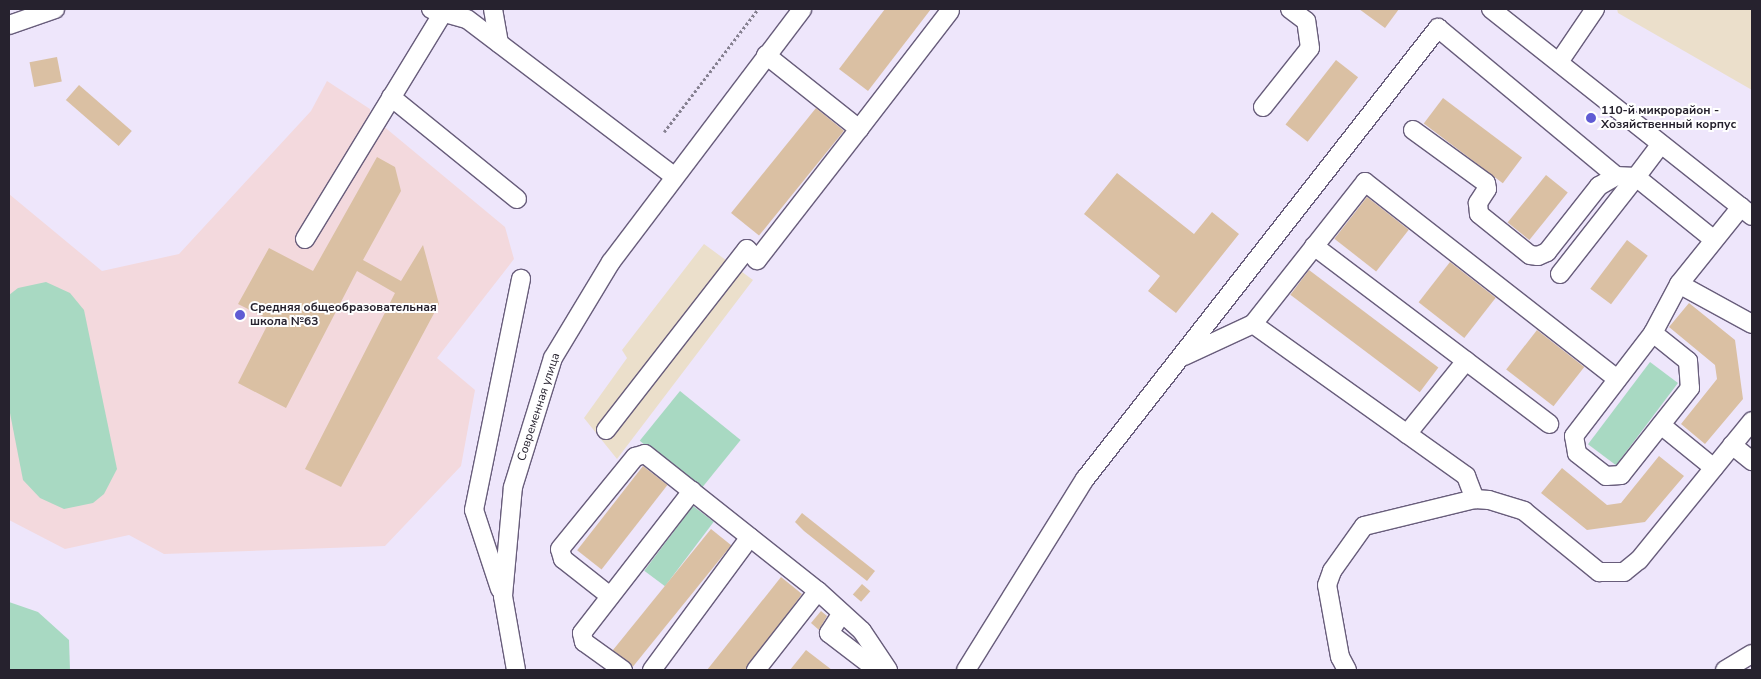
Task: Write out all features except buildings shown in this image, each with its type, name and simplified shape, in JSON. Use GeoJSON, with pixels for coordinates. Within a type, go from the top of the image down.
{"type":"FeatureCollection","features":[{"type":"Feature","properties":{"kind":"street"},"geometry":{"type":"LineString","coordinates":[[9,25],[55,9]]}},
{"type":"Feature","properties":{"kind":"street"},"geometry":{"type":"LineString","coordinates":[[493,9],[499,43]]}},
{"type":"Feature","properties":{"kind":"street","name":"Современная улица"},"geometry":{"type":"LineString","coordinates":[[516,670],[503,596],[513,487],[553,358],[611,262],[802,9]]}},
{"type":"Feature","properties":{"kind":"street"},"geometry":{"type":"LineString","coordinates":[[1263,107],[1310,48],[1306,21],[1290,9]]}},
{"type":"Feature","properties":{"kind":"street"},"geometry":{"type":"LineString","coordinates":[[1491,9],[1747,211],[1714,240],[1678,284],[1653,333],[1577,431],[1573,441],[1577,453],[1606,476],[1617,477],[1690,388],[1692,371],[1688,361],[1653,333]]}},
{"type":"Feature","properties":{"kind":"street"},"geometry":{"type":"LineString","coordinates":[[1559,62],[1595,9]]}},
{"type":"Feature","properties":{"kind":"street"},"geometry":{"type":"LineString","coordinates":[[305,239],[391,97],[437,11],[467,19],[675,177]]}},
{"type":"Feature","properties":{"kind":"street"},"geometry":{"type":"LineString","coordinates":[[606,430],[747,249],[757,260],[950,11]]}},
{"type":"Feature","properties":{"kind":"street"},"geometry":{"type":"LineString","coordinates":[[966,670],[1085,479],[1156,383],[1180,357],[1438,28],[1616,176]]}},
{"type":"Feature","properties":{"kind":"street"},"geometry":{"type":"LineString","coordinates":[[766,56],[859,129]]}},
{"type":"Feature","properties":{"kind":"street"},"geometry":{"type":"LineString","coordinates":[[391,97],[517,199]]}},
{"type":"Feature","properties":{"kind":"street"},"geometry":{"type":"LineString","coordinates":[[1413,130],[1486,183],[1488,189],[1478,203],[1479,214],[1530,256],[1547,252],[1599,186],[1616,176],[1636,177],[1714,240]]}},
{"type":"Feature","properties":{"kind":"street"},"geometry":{"type":"LineString","coordinates":[[1560,274],[1661,144]]}},
{"type":"Feature","properties":{"kind":"street"},"geometry":{"type":"LineString","coordinates":[[1180,357],[1253,324],[1365,182],[1617,379]]}},
{"type":"Feature","properties":{"kind":"street"},"geometry":{"type":"LineString","coordinates":[[1314,246],[1549,424]]}},
{"type":"Feature","properties":{"kind":"street"},"geometry":{"type":"LineString","coordinates":[[503,596],[474,510],[521,279]]}},
{"type":"Feature","properties":{"kind":"street"},"geometry":{"type":"LineString","coordinates":[[1678,284],[1752,324]]}},
{"type":"Feature","properties":{"kind":"street"},"geometry":{"type":"LineString","coordinates":[[1253,324],[1466,476],[1476,499]]}},
{"type":"Feature","properties":{"kind":"street"},"geometry":{"type":"LineString","coordinates":[[1407,434],[1466,361]]}},
{"type":"Feature","properties":{"kind":"street"},"geometry":{"type":"LineString","coordinates":[[1347,670],[1340,657],[1327,585],[1355,535],[1370,523],[1476,499],[1500,502],[1524,511],[1599,572],[1614,574],[1639,560],[1752,421]]}},
{"type":"Feature","properties":{"kind":"street"},"geometry":{"type":"LineString","coordinates":[[1661,425],[1714,468]]}},
{"type":"Feature","properties":{"kind":"street"},"geometry":{"type":"LineString","coordinates":[[1732,445],[1752,461]]}},
{"type":"Feature","properties":{"kind":"street"},"geometry":{"type":"LineString","coordinates":[[610,596],[563,559],[560,549],[640,454],[692,490],[818,591],[862,630],[883,669]]}},
{"type":"Feature","properties":{"kind":"street"},"geometry":{"type":"LineString","coordinates":[[623,670],[582,637],[610,596],[692,490]]}},
{"type":"Feature","properties":{"kind":"street"},"geometry":{"type":"LineString","coordinates":[[652,670],[750,537]]}},
{"type":"Feature","properties":{"kind":"street"},"geometry":{"type":"LineString","coordinates":[[756,670],[818,591]]}},
{"type":"Feature","properties":{"kind":"street"},"geometry":{"type":"LineString","coordinates":[[842,613],[830,633],[883,669]]}},
{"type":"Feature","properties":{"kind":"street"},"geometry":{"type":"LineString","coordinates":[[1725,670],[1752,654]]}},
{"type":"Feature","properties":{"kind":"path"},"geometry":{"type":"LineString","coordinates":[[664,132],[758,9]]}},
{"type":"Feature","properties":{"kind":"shaded area"},"geometry":{"type":"Polygon","coordinates":[[[1617,9],[1752,9],[1752,90],[1618,13],[1617,9]]]}},
{"type":"Feature","properties":{"kind":"shaded area","name":"Средняя общеобразовательная школа №63"},"geometry":{"type":"Polygon","coordinates":[[[327,81],[370,109],[370,115],[505,227],[514,259],[437,358],[475,390],[461,466],[385,546],[164,554],[129,535],[65,549],[9,520],[9,194],[102,271],[179,254],[311,111],[327,81]]]}},
{"type":"Feature","properties":{"kind":"shaded area"},"geometry":{"type":"Polygon","coordinates":[[[704,244],[753,280],[617,459],[584,418],[627,358],[622,350],[704,244]]]}},
{"type":"Feature","properties":{"kind":"green space"},"geometry":{"type":"Polygon","coordinates":[[[46,282],[70,293],[84,310],[117,469],[104,494],[93,503],[64,509],[40,498],[23,480],[9,408],[9,295],[18,288],[46,282]]]}},
{"type":"Feature","properties":{"kind":"green space"},"geometry":{"type":"Polygon","coordinates":[[[1650,362],[1678,383],[1616,465],[1588,444],[1650,362]]]}},
{"type":"Feature","properties":{"kind":"green space"},"geometry":{"type":"Polygon","coordinates":[[[680,391],[741,440],[700,490],[640,441],[680,391]]]}},
{"type":"Feature","properties":{"kind":"green space"},"geometry":{"type":"Polygon","coordinates":[[[693,506],[714,522],[665,586],[644,571],[693,506]]]}},
{"type":"Feature","properties":{"kind":"green space"},"geometry":{"type":"Polygon","coordinates":[[[9,602],[38,612],[69,640],[70,670],[9,670],[9,602]]]}},
{"type":"Feature","properties":{"kind":"place","name":"110-й микрорайон - Хозяйственный корпус"},"geometry":{"type":"Point","coordinates":[1591,118]}},
{"type":"Feature","properties":{"kind":"place","name":"Средняя общеобразовательная школа №63"},"geometry":{"type":"Point","coordinates":[240,315]}}]}
